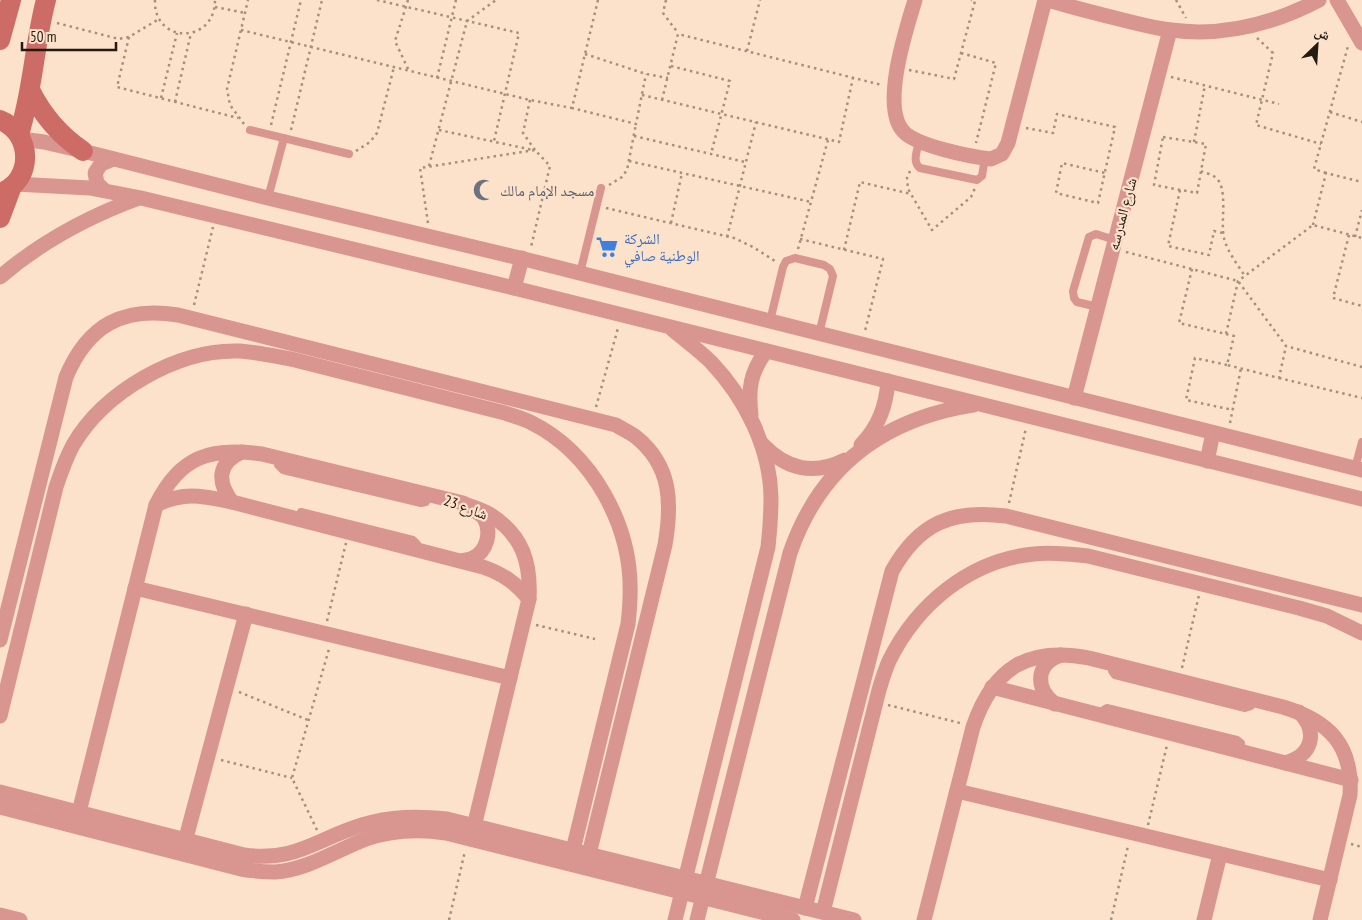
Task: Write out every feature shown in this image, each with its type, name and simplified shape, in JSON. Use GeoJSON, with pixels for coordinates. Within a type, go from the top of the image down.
{"type":"FeatureCollection","features":[{"type":"Feature","properties":{"kind":"street"},"geometry":{"type":"LineString","coordinates":[[0,40],[11,0]]}},
{"type":"Feature","properties":{"kind":"street"},"geometry":{"type":"LineString","coordinates":[[915,0],[898,67],[895,88],[894,106],[898,124],[903,132],[919,142],[991,159],[1002,154],[1008,143],[1046,0],[1170,30],[1195,32],[1245,28],[1290,13],[1319,0]]}},
{"type":"Feature","properties":{"kind":"street"},"geometry":{"type":"LineString","coordinates":[[1338,0],[1362,43]]}},
{"type":"Feature","properties":{"kind":"street"},"geometry":{"type":"LineString","coordinates":[[6,21],[21,31],[30,31],[42,15]]}},
{"type":"Feature","properties":{"kind":"street"},"geometry":{"type":"LineString","coordinates":[[20,137],[30,90],[42,15]]}},
{"type":"Feature","properties":{"kind":"street","name":"شارع المدرسه"},"geometry":{"type":"LineString","coordinates":[[1074,398],[1170,30]]}},
{"type":"Feature","properties":{"kind":"street"},"geometry":{"type":"LineString","coordinates":[[30,90],[47,118],[70,142],[83,151]]}},
{"type":"Feature","properties":{"kind":"street"},"geometry":{"type":"LineString","coordinates":[[0,120],[12,127],[20,137],[24,147],[25,162],[24,170],[9,188],[0,218]]}},
{"type":"Feature","properties":{"kind":"street"},"geometry":{"type":"LineString","coordinates":[[20,137],[525,259],[1358,469]]}},
{"type":"Feature","properties":{"kind":"street"},"geometry":{"type":"LineString","coordinates":[[104,190],[97,183],[95,173],[101,164],[113,159]]}},
{"type":"Feature","properties":{"kind":"street"},"geometry":{"type":"LineString","coordinates":[[9,188],[66,186],[104,190],[141,198],[514,288],[1362,499]]}},
{"type":"Feature","properties":{"kind":"street"},"geometry":{"type":"LineString","coordinates":[[0,277],[39,246],[63,231],[87,218],[141,198]]}},
{"type":"Feature","properties":{"kind":"street"},"geometry":{"type":"LineString","coordinates":[[514,288],[525,259]]}},
{"type":"Feature","properties":{"kind":"street"},"geometry":{"type":"LineString","coordinates":[[0,640],[66,377],[74,358],[86,342],[101,328],[118,318],[158,311],[616,424],[636,437],[652,454],[664,475],[669,498],[668,522],[665,545],[589,854]]}},
{"type":"Feature","properties":{"kind":"street"},"geometry":{"type":"LineString","coordinates":[[670,327],[710,361],[740,399],[761,443],[768,469],[771,496],[768,547],[675,920]]}},
{"type":"Feature","properties":{"kind":"street"},"geometry":{"type":"LineString","coordinates":[[0,716],[56,487],[64,463],[86,427],[117,397],[138,381],[186,359],[212,353],[237,351],[282,357],[386,382],[529,421],[551,435],[577,458],[589,470],[604,492],[615,515],[630,576],[628,624],[573,850]]}},
{"type":"Feature","properties":{"kind":"street"},"geometry":{"type":"LineString","coordinates":[[751,421],[750,387],[758,362],[766,351]]}},
{"type":"Feature","properties":{"kind":"street"},"geometry":{"type":"LineString","coordinates":[[386,382],[388,367]]}},
{"type":"Feature","properties":{"kind":"street"},"geometry":{"type":"LineString","coordinates":[[697,920],[792,546],[812,504],[876,426],[883,412],[888,381]]}},
{"type":"Feature","properties":{"kind":"street"},"geometry":{"type":"LineString","coordinates":[[761,443],[772,455],[786,464],[802,468],[819,469],[835,465],[850,458],[890,432],[911,422],[949,410],[980,404]]}},
{"type":"Feature","properties":{"kind":"street"},"geometry":{"type":"LineString","coordinates":[[1207,461],[1220,435]]}},
{"type":"Feature","properties":{"kind":"street","name":"شارع 23"},"geometry":{"type":"LineString","coordinates":[[79,812],[156,505],[164,489],[175,474],[189,463],[206,455],[224,451],[242,452],[279,459],[462,503],[490,514],[506,526],[518,542],[527,560],[531,580],[530,599],[471,834]]}},
{"type":"Feature","properties":{"kind":"street"},"geometry":{"type":"LineString","coordinates":[[232,502],[225,492],[222,483],[222,473],[226,463],[233,456],[242,452]]}},
{"type":"Feature","properties":{"kind":"street"},"geometry":{"type":"LineString","coordinates":[[156,505],[171,498],[188,495],[199,495],[232,502],[498,572],[520,588],[530,599]]}},
{"type":"Feature","properties":{"kind":"street"},"geometry":{"type":"LineString","coordinates":[[460,561],[472,558],[482,551],[487,540],[488,528],[483,517],[462,503]]}},
{"type":"Feature","properties":{"kind":"street"},"geometry":{"type":"LineString","coordinates":[[805,908],[892,571],[902,554],[914,540],[929,528],[964,514],[983,513],[1006,516],[1362,605]]}},
{"type":"Feature","properties":{"kind":"street"},"geometry":{"type":"LineString","coordinates":[[823,912],[876,702],[889,662],[902,638],[917,617],[957,581],[981,568],[1007,559],[1025,556],[1061,553],[1088,556],[1299,608],[1327,616],[1362,633]]}},
{"type":"Feature","properties":{"kind":"street"},"geometry":{"type":"LineString","coordinates":[[1203,584],[1209,567]]}},
{"type":"Feature","properties":{"kind":"street"},"geometry":{"type":"LineString","coordinates":[[135,588],[510,678]]}},
{"type":"Feature","properties":{"kind":"street"},"geometry":{"type":"LineString","coordinates":[[183,847],[246,614]]}},
{"type":"Feature","properties":{"kind":"street"},"geometry":{"type":"LineString","coordinates":[[924,920],[973,727],[984,700],[1001,677],[1026,661],[1052,654],[1070,654],[1114,664],[1299,712],[1325,726],[1343,750],[1351,780],[1350,795],[1320,920]]}},
{"type":"Feature","properties":{"kind":"street"},"geometry":{"type":"LineString","coordinates":[[1055,704],[1043,692],[1040,685],[1040,676],[1048,662],[1054,657],[1070,654]]}},
{"type":"Feature","properties":{"kind":"street"},"geometry":{"type":"LineString","coordinates":[[992,687],[1351,780]]}},
{"type":"Feature","properties":{"kind":"street"},"geometry":{"type":"LineString","coordinates":[[1285,764],[1295,761],[1303,755],[1311,738],[1310,728],[1306,719],[1299,712]]}},
{"type":"Feature","properties":{"kind":"street"},"geometry":{"type":"LineString","coordinates":[[957,790],[1330,880]]}},
{"type":"Feature","properties":{"kind":"street"},"geometry":{"type":"LineString","coordinates":[[0,792],[79,812],[183,847],[241,869],[259,872],[277,872],[294,869],[366,839],[406,830],[426,830],[471,834],[573,850],[684,885]]}},
{"type":"Feature","properties":{"kind":"street"},"geometry":{"type":"LineString","coordinates":[[0,807],[183,847],[260,857],[293,853],[361,825],[381,820],[425,816],[447,819],[471,834],[704,890],[805,908],[854,920]]}},
{"type":"Feature","properties":{"kind":"street"},"geometry":{"type":"LineString","coordinates":[[1204,920],[1220,854]]}},
{"type":"Feature","properties":{"kind":"street"},"geometry":{"type":"LineString","coordinates":[[704,890],[793,920]]}},
{"type":"Feature","properties":{"kind":"street"},"geometry":{"type":"LineString","coordinates":[[0,915],[20,920]]}},
{"type":"Feature","properties":{"kind":"lane"},"geometry":{"type":"LineString","coordinates":[[250,130],[349,154]]}},
{"type":"Feature","properties":{"kind":"lane"},"geometry":{"type":"LineString","coordinates":[[268,198],[286,139]]}},
{"type":"Feature","properties":{"kind":"lane"},"geometry":{"type":"LineString","coordinates":[[919,142],[915,161],[916,165],[920,168],[979,180],[982,176],[979,157]]}},
{"type":"Feature","properties":{"kind":"lane"},"geometry":{"type":"LineString","coordinates":[[580,273],[601,188]]}},
{"type":"Feature","properties":{"kind":"lane"},"geometry":{"type":"LineString","coordinates":[[1098,307],[1075,300],[1073,296],[1076,282],[1089,237],[1096,234],[1114,244]]}},
{"type":"Feature","properties":{"kind":"lane"},"geometry":{"type":"LineString","coordinates":[[770,321],[786,261],[795,258],[827,266],[832,272],[833,280],[819,334]]}},
{"type":"Feature","properties":{"kind":"lane"},"geometry":{"type":"LineString","coordinates":[[1358,469],[1362,442]]}},
{"type":"Feature","properties":{"kind":"lane"},"geometry":{"type":"LineString","coordinates":[[266,511],[268,507],[273,505],[404,538],[416,542],[418,550]]}},
{"type":"Feature","properties":{"kind":"lane"},"geometry":{"type":"LineString","coordinates":[[1114,664],[1112,671],[1115,675],[1244,708],[1251,706],[1253,700]]}},
{"type":"Feature","properties":{"kind":"lane"},"geometry":{"type":"LineString","coordinates":[[1100,716],[1102,711],[1107,708],[1237,740],[1241,743],[1240,752]]}},
{"type":"Feature","properties":{"kind":"path"},"geometry":{"type":"LineString","coordinates":[[154,0],[159,19],[167,28],[178,33],[191,33],[207,24],[213,13],[214,0]]}},
{"type":"Feature","properties":{"kind":"path"},"geometry":{"type":"LineString","coordinates":[[248,0],[227,89],[230,105],[238,118],[250,130]]}},
{"type":"Feature","properties":{"kind":"path"},"geometry":{"type":"LineString","coordinates":[[269,134],[301,0]]}},
{"type":"Feature","properties":{"kind":"path"},"geometry":{"type":"LineString","coordinates":[[286,139],[322,0]]}},
{"type":"Feature","properties":{"kind":"path"},"geometry":{"type":"LineString","coordinates":[[377,0],[519,33],[494,142]]}},
{"type":"Feature","properties":{"kind":"path"},"geometry":{"type":"LineString","coordinates":[[408,0],[395,42],[409,71]]}},
{"type":"Feature","properties":{"kind":"path"},"geometry":{"type":"LineString","coordinates":[[437,78],[456,0]]}},
{"type":"Feature","properties":{"kind":"path"},"geometry":{"type":"LineString","coordinates":[[429,166],[467,21],[496,0]]}},
{"type":"Feature","properties":{"kind":"path"},"geometry":{"type":"LineString","coordinates":[[572,108],[598,0]]}},
{"type":"Feature","properties":{"kind":"path"},"geometry":{"type":"LineString","coordinates":[[666,0],[663,13],[678,34],[895,88]]}},
{"type":"Feature","properties":{"kind":"path"},"geometry":{"type":"LineString","coordinates":[[747,51],[760,0]]}},
{"type":"Feature","properties":{"kind":"path"},"geometry":{"type":"LineString","coordinates":[[898,67],[954,79],[975,1],[970,0]]}},
{"type":"Feature","properties":{"kind":"path"},"geometry":{"type":"LineString","coordinates":[[1176,0],[1195,32]]}},
{"type":"Feature","properties":{"kind":"path"},"geometry":{"type":"LineString","coordinates":[[214,7],[246,13]]}},
{"type":"Feature","properties":{"kind":"path"},"geometry":{"type":"LineString","coordinates":[[42,15],[119,39],[129,37],[159,19]]}},
{"type":"Feature","properties":{"kind":"path"},"geometry":{"type":"LineString","coordinates":[[1245,28],[1274,53],[1256,125],[1321,144]]}},
{"type":"Feature","properties":{"kind":"path"},"geometry":{"type":"LineString","coordinates":[[1353,28],[1314,169],[1362,182]]}},
{"type":"Feature","properties":{"kind":"path"},"geometry":{"type":"LineString","coordinates":[[241,30],[636,124]]}},
{"type":"Feature","properties":{"kind":"path"},"geometry":{"type":"LineString","coordinates":[[161,98],[178,33]]}},
{"type":"Feature","properties":{"kind":"path"},"geometry":{"type":"LineString","coordinates":[[175,102],[191,33]]}},
{"type":"Feature","properties":{"kind":"path"},"geometry":{"type":"LineString","coordinates":[[662,100],[678,34]]}},
{"type":"Feature","properties":{"kind":"path"},"geometry":{"type":"LineString","coordinates":[[129,37],[117,87],[238,118]]}},
{"type":"Feature","properties":{"kind":"path"},"geometry":{"type":"LineString","coordinates":[[961,53],[996,63],[979,157]]}},
{"type":"Feature","properties":{"kind":"path"},"geometry":{"type":"LineString","coordinates":[[585,54],[646,74],[668,78]]}},
{"type":"Feature","properties":{"kind":"path"},"geometry":{"type":"LineString","coordinates":[[671,66],[730,81],[711,154]]}},
{"type":"Feature","properties":{"kind":"path"},"geometry":{"type":"LineString","coordinates":[[349,154],[360,150],[377,133],[394,67]]}},
{"type":"Feature","properties":{"kind":"path"},"geometry":{"type":"LineString","coordinates":[[601,188],[622,177],[627,170],[646,74]]}},
{"type":"Feature","properties":{"kind":"path"},"geometry":{"type":"LineString","coordinates":[[1158,74],[1279,104]]}},
{"type":"Feature","properties":{"kind":"path"},"geometry":{"type":"LineString","coordinates":[[642,95],[839,142],[853,78]]}},
{"type":"Feature","properties":{"kind":"path"},"geometry":{"type":"LineString","coordinates":[[1194,142],[1205,85]]}},
{"type":"Feature","properties":{"kind":"path"},"geometry":{"type":"LineString","coordinates":[[525,259],[550,166],[523,133],[530,100]]}},
{"type":"Feature","properties":{"kind":"path"},"geometry":{"type":"LineString","coordinates":[[1330,112],[1362,122]]}},
{"type":"Feature","properties":{"kind":"path"},"geometry":{"type":"LineString","coordinates":[[1013,124],[1053,134],[1057,114],[1115,127],[1105,173],[1098,203],[1056,193],[1062,164],[1105,173]]}},
{"type":"Feature","properties":{"kind":"path"},"geometry":{"type":"LineString","coordinates":[[727,237],[756,122]]}},
{"type":"Feature","properties":{"kind":"path"},"geometry":{"type":"LineString","coordinates":[[439,130],[535,150]]}},
{"type":"Feature","properties":{"kind":"path"},"geometry":{"type":"LineString","coordinates":[[634,136],[745,162]]}},
{"type":"Feature","properties":{"kind":"path"},"geometry":{"type":"LineString","coordinates":[[1163,137],[1206,144],[1201,171],[1197,193],[1154,185],[1163,137]]}},
{"type":"Feature","properties":{"kind":"path"},"geometry":{"type":"LineString","coordinates":[[795,258],[828,140]]}},
{"type":"Feature","properties":{"kind":"path"},"geometry":{"type":"LineString","coordinates":[[430,237],[420,168],[535,150]]}},
{"type":"Feature","properties":{"kind":"path"},"geometry":{"type":"LineString","coordinates":[[629,161],[811,202]]}},
{"type":"Feature","properties":{"kind":"path"},"geometry":{"type":"LineString","coordinates":[[916,165],[907,178],[908,189],[932,230],[971,197],[979,180]]}},
{"type":"Feature","properties":{"kind":"path"},"geometry":{"type":"LineString","coordinates":[[1201,171],[1215,177],[1223,189],[1224,241],[1245,276]]}},
{"type":"Feature","properties":{"kind":"path"},"geometry":{"type":"LineString","coordinates":[[671,223],[682,172]]}},
{"type":"Feature","properties":{"kind":"path"},"geometry":{"type":"LineString","coordinates":[[1226,334],[1238,281],[1313,225],[1326,173]]}},
{"type":"Feature","properties":{"kind":"path"},"geometry":{"type":"LineString","coordinates":[[844,250],[860,182],[911,194]]}},
{"type":"Feature","properties":{"kind":"path"},"geometry":{"type":"LineString","coordinates":[[1180,190],[1168,246],[1209,255],[1214,231],[1223,233]]}},
{"type":"Feature","properties":{"kind":"path"},"geometry":{"type":"LineString","coordinates":[[597,205],[745,242],[783,267]]}},
{"type":"Feature","properties":{"kind":"path"},"geometry":{"type":"LineString","coordinates":[[1355,237],[1362,210]]}},
{"type":"Feature","properties":{"kind":"path"},"geometry":{"type":"LineString","coordinates":[[190,318],[216,216]]}},
{"type":"Feature","properties":{"kind":"path"},"geometry":{"type":"LineString","coordinates":[[1313,225],[1362,238]]}},
{"type":"Feature","properties":{"kind":"path"},"geometry":{"type":"LineString","coordinates":[[1349,235],[1333,298],[1362,306]]}},
{"type":"Feature","properties":{"kind":"path"},"geometry":{"type":"LineString","coordinates":[[800,239],[883,259],[862,344]]}},
{"type":"Feature","properties":{"kind":"path"},"geometry":{"type":"LineString","coordinates":[[1114,244],[1192,269],[1238,281],[1286,346],[1362,367]]}},
{"type":"Feature","properties":{"kind":"path"},"geometry":{"type":"LineString","coordinates":[[1192,269],[1179,323],[1234,336],[1227,365]]}},
{"type":"Feature","properties":{"kind":"path"},"geometry":{"type":"LineString","coordinates":[[593,418],[621,315]]}},
{"type":"Feature","properties":{"kind":"path"},"geometry":{"type":"LineString","coordinates":[[1279,378],[1286,346]]}},
{"type":"Feature","properties":{"kind":"path"},"geometry":{"type":"LineString","coordinates":[[1233,410],[1186,400],[1195,358],[1362,398]]}},
{"type":"Feature","properties":{"kind":"path"},"geometry":{"type":"LineString","coordinates":[[1220,435],[1233,410],[1241,368]]}},
{"type":"Feature","properties":{"kind":"path"},"geometry":{"type":"LineString","coordinates":[[1006,516],[1029,416]]}},
{"type":"Feature","properties":{"kind":"path"},"geometry":{"type":"LineString","coordinates":[[323,841],[292,778],[328,634],[348,532]]}},
{"type":"Feature","properties":{"kind":"path"},"geometry":{"type":"LineString","coordinates":[[1179,681],[1203,584]]}},
{"type":"Feature","properties":{"kind":"path"},"geometry":{"type":"LineString","coordinates":[[524,623],[595,638]]}},
{"type":"Feature","properties":{"kind":"path"},"geometry":{"type":"LineString","coordinates":[[226,686],[308,720]]}},
{"type":"Feature","properties":{"kind":"path"},"geometry":{"type":"LineString","coordinates":[[876,702],[973,727]]}},
{"type":"Feature","properties":{"kind":"path"},"geometry":{"type":"LineString","coordinates":[[1111,920],[1170,734]]}},
{"type":"Feature","properties":{"kind":"path"},"geometry":{"type":"LineString","coordinates":[[208,757],[292,778]]}},
{"type":"Feature","properties":{"kind":"path"},"geometry":{"type":"LineString","coordinates":[[448,920],[471,834]]}},
{"type":"Feature","properties":{"kind":"place","name":"مسجد الإمام مالك"},"geometry":{"type":"Point","coordinates":[484,190]}},
{"type":"Feature","properties":{"kind":"place","name":"الشركة الوطنية صافي"},"geometry":{"type":"Point","coordinates":[607,247]}}]}
